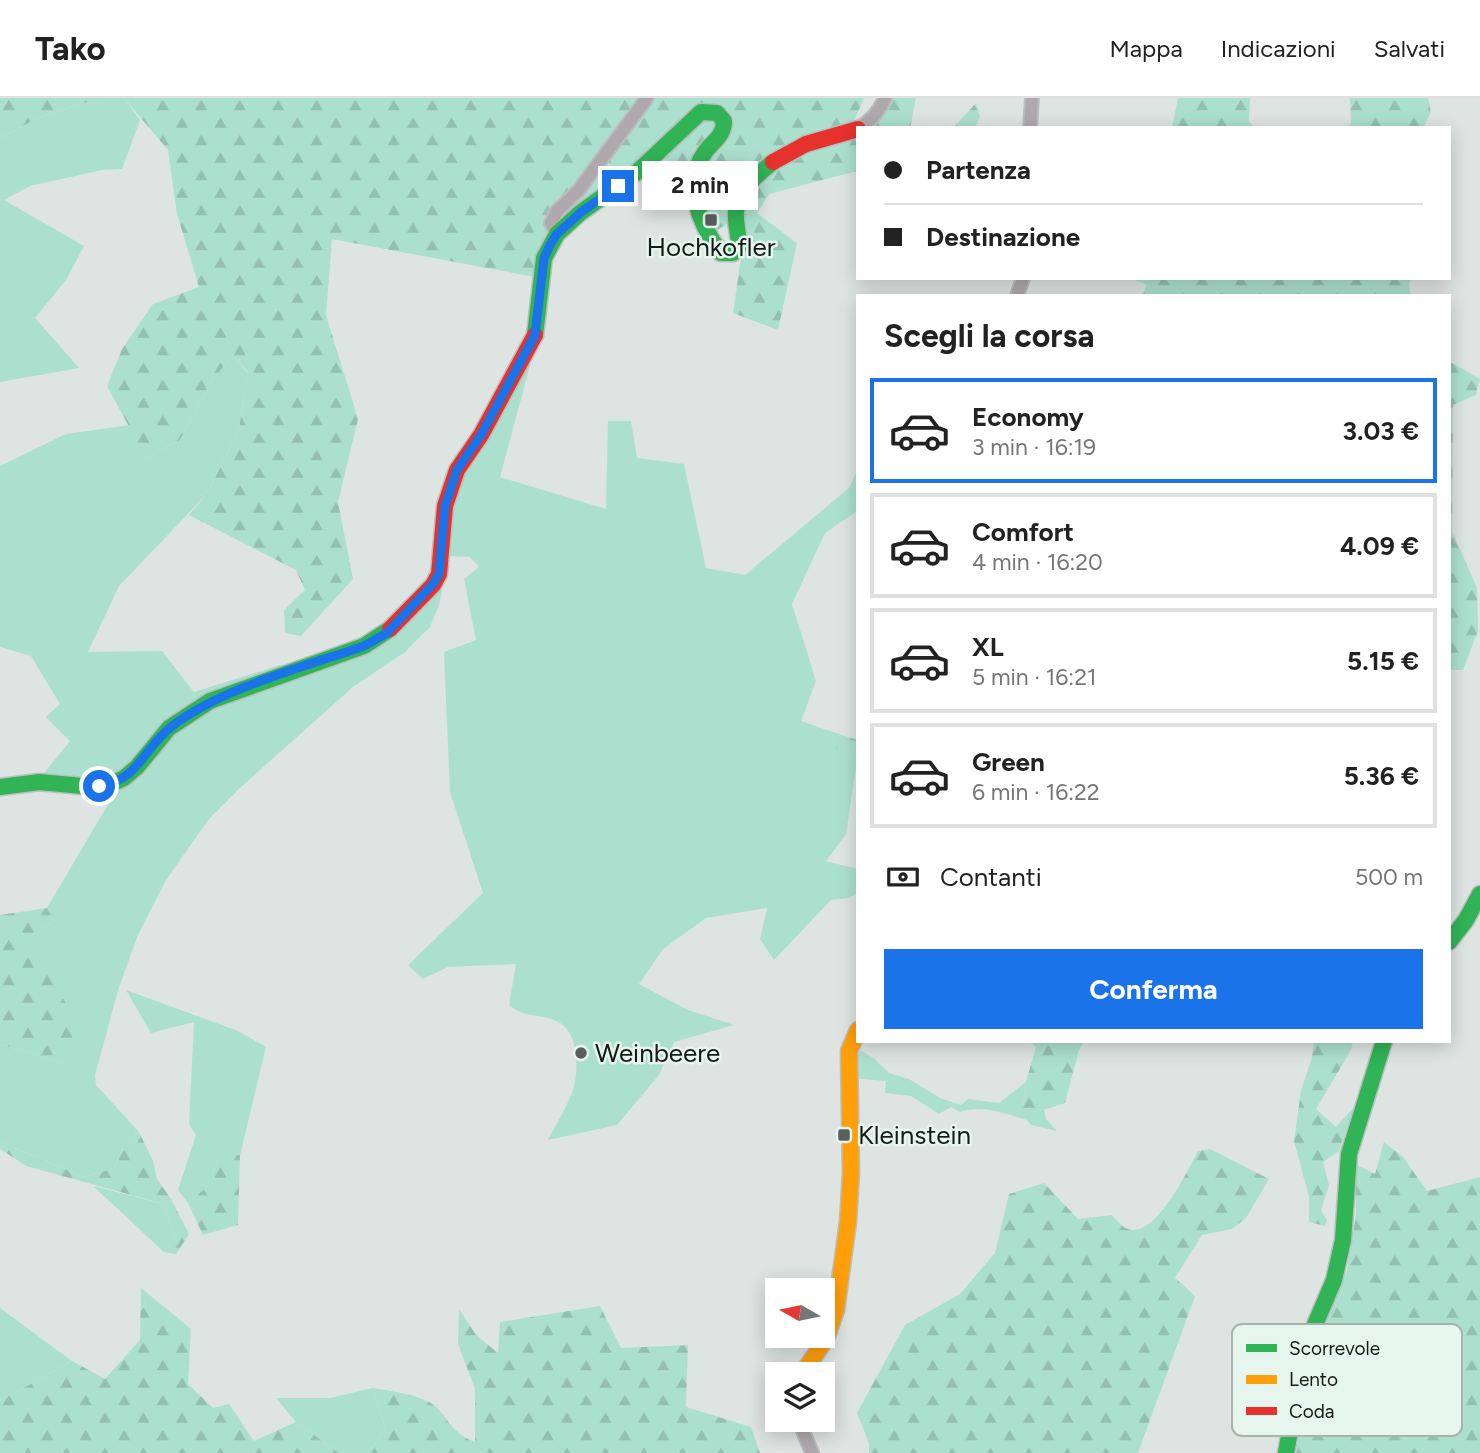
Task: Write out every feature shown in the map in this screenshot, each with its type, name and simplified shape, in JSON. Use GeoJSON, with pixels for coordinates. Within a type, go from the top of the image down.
{"type":"FeatureCollection","features":[{"type":"Feature","properties":{"kind":"street"},"geometry":{"type":"LineString","coordinates":[[557,234],[551,223],[557,211],[578,191],[647,98]]}},
{"type":"Feature","properties":{"kind":"street"},"geometry":{"type":"LineString","coordinates":[[861,126],[874,116],[885,98]]}},
{"type":"Feature","properties":{"kind":"street"},"geometry":{"type":"LineString","coordinates":[[1030,126],[1032,98]]}},
{"type":"Feature","properties":{"kind":"street"},"geometry":{"type":"LineString","coordinates":[[0,787],[39,782],[83,786],[111,784],[137,767],[169,728],[193,710],[234,691],[364,646],[387,633],[433,584],[439,574],[445,506],[457,470],[481,435],[535,335],[544,258],[557,234],[580,213],[637,172],[701,112],[709,110],[718,112],[723,118],[724,127],[696,167],[692,183],[693,196],[716,247],[721,253],[733,253],[739,246],[736,211],[740,195],[754,180],[789,152],[803,145],[848,134],[856,129]]}},
{"type":"Feature","properties":{"kind":"street"},"geometry":{"type":"LineString","coordinates":[[1451,939],[1466,920],[1480,894]]}},
{"type":"Feature","properties":{"kind":"street"},"geometry":{"type":"LineString","coordinates":[[811,1362],[827,1339],[836,1310],[848,1222],[850,1185],[849,1051],[856,1035]]}},
{"type":"Feature","properties":{"kind":"street"},"geometry":{"type":"LineString","coordinates":[[1315,1324],[1334,1280],[1343,1240],[1349,1154],[1383,1043]]}},
{"type":"Feature","properties":{"kind":"street"},"geometry":{"type":"LineString","coordinates":[[805,1432],[812,1453]]}},
{"type":"Feature","properties":{"kind":"green space"},"geometry":{"type":"Polygon","coordinates":[[[0,98],[100,98],[36,119],[0,138],[0,98]]]}},
{"type":"Feature","properties":{"kind":"green space"},"geometry":{"type":"Polygon","coordinates":[[[100,98],[124,98],[140,120],[122,169],[102,170],[30,186],[4,200],[84,246],[66,280],[35,318],[79,368],[0,382],[0,138],[36,119],[100,98]]]}},
{"type":"Feature","properties":{"kind":"green space"},"geometry":{"type":"Polygon","coordinates":[[[124,98],[864,98],[852,126],[771,160],[730,222],[717,230],[712,228],[701,191],[703,167],[731,120],[728,110],[717,107],[560,219],[545,239],[535,277],[332,239],[326,315],[358,419],[338,502],[353,579],[301,636],[285,633],[284,610],[305,590],[296,570],[189,515],[207,494],[239,429],[248,372],[233,356],[212,380],[180,440],[146,458],[107,386],[122,349],[153,304],[199,287],[177,214],[168,150],[124,98]]]}},
{"type":"Feature","properties":{"kind":"green space"},"geometry":{"type":"Polygon","coordinates":[[[891,98],[916,98],[910,126],[870,126],[891,98]]]}},
{"type":"Feature","properties":{"kind":"green space"},"geometry":{"type":"Polygon","coordinates":[[[1178,98],[1250,98],[1249,121],[1253,126],[1172,126],[1178,98]]]}},
{"type":"Feature","properties":{"kind":"green space"},"geometry":{"type":"Polygon","coordinates":[[[1350,98],[1428,98],[1431,112],[1424,126],[1349,126],[1351,123],[1350,98]]]}},
{"type":"Feature","properties":{"kind":"green space"},"geometry":{"type":"Polygon","coordinates":[[[976,103],[980,117],[976,126],[955,126],[976,103]]]}},
{"type":"Feature","properties":{"kind":"green space"},"geometry":{"type":"Polygon","coordinates":[[[703,120],[715,120],[715,134],[680,170],[667,167],[665,158],[671,148],[703,120]]]}},
{"type":"Feature","properties":{"kind":"green space"},"geometry":{"type":"Polygon","coordinates":[[[856,133],[856,171],[769,194],[757,213],[797,243],[778,330],[733,313],[743,244],[740,209],[782,162],[856,133]]]}},
{"type":"Feature","properties":{"kind":"green space"},"geometry":{"type":"Polygon","coordinates":[[[1135,280],[1410,280],[1411,294],[1143,294],[1147,285],[1135,280]]]}},
{"type":"Feature","properties":{"kind":"green space"},"geometry":{"type":"Polygon","coordinates":[[[535,347],[500,477],[606,509],[608,421],[631,421],[637,458],[684,464],[706,568],[745,575],[849,488],[856,473],[856,512],[825,533],[792,604],[816,681],[801,721],[839,734],[835,747],[856,759],[846,834],[826,861],[856,869],[856,894],[849,898],[831,900],[774,960],[760,939],[767,908],[706,918],[663,949],[639,984],[688,1010],[734,1025],[674,1042],[659,1075],[617,1125],[548,1140],[573,1090],[576,1054],[571,1036],[560,1023],[521,1012],[509,1005],[516,964],[448,967],[423,979],[408,965],[483,893],[450,792],[444,652],[476,640],[464,579],[479,567],[470,557],[448,556],[455,491],[535,347]]]}},
{"type":"Feature","properties":{"kind":"green space"},"geometry":{"type":"Polygon","coordinates":[[[233,356],[248,373],[239,429],[207,494],[119,586],[88,652],[162,651],[194,692],[280,665],[288,667],[213,695],[129,768],[113,778],[41,777],[70,741],[46,717],[60,704],[31,656],[0,647],[0,466],[66,434],[130,425],[146,458],[180,440],[212,380],[233,356]]]}},
{"type":"Feature","properties":{"kind":"green space"},"geometry":{"type":"Polygon","coordinates":[[[1451,362],[1480,379],[1476,395],[1453,405],[1452,531],[1477,588],[1478,631],[1463,670],[1451,670],[1451,362]]]}},
{"type":"Feature","properties":{"kind":"green space"},"geometry":{"type":"Polygon","coordinates":[[[440,587],[442,591],[439,605],[430,627],[405,652],[353,687],[242,786],[209,819],[166,880],[138,935],[119,987],[95,1075],[96,1085],[139,1132],[123,1145],[115,1168],[84,1177],[0,1142],[0,1044],[63,1063],[28,938],[54,921],[47,908],[107,806],[101,791],[190,718],[366,648],[440,587]]]}},
{"type":"Feature","properties":{"kind":"green space"},"geometry":{"type":"Polygon","coordinates":[[[839,734],[856,740],[856,759],[834,747],[839,734]]]}},
{"type":"Feature","properties":{"kind":"green space"},"geometry":{"type":"Polygon","coordinates":[[[47,908],[54,921],[28,938],[82,1031],[63,1063],[0,1044],[0,915],[47,908]]]}},
{"type":"Feature","properties":{"kind":"green space"},"geometry":{"type":"Polygon","coordinates":[[[126,990],[238,1031],[266,1047],[240,1155],[219,1158],[207,1187],[188,1203],[178,1190],[196,1135],[189,1124],[194,1022],[151,1033],[126,990]]]}},
{"type":"Feature","properties":{"kind":"green space"},"geometry":{"type":"Polygon","coordinates":[[[1031,1043],[1083,1043],[1065,1103],[1044,1110],[1023,1108],[1026,1082],[1036,1047],[1031,1043]]]}},
{"type":"Feature","properties":{"kind":"green space"},"geometry":{"type":"Polygon","coordinates":[[[1314,1043],[1353,1043],[1316,1109],[1336,1127],[1355,1106],[1339,1151],[1323,1162],[1329,1185],[1321,1210],[1327,1220],[1325,1226],[1309,1222],[1309,1196],[1294,1141],[1301,1090],[1314,1043]]]}},
{"type":"Feature","properties":{"kind":"green space"},"geometry":{"type":"Polygon","coordinates":[[[860,1050],[875,1059],[889,1073],[909,1079],[940,1098],[961,1105],[968,1099],[999,1103],[1026,1082],[1023,1108],[1044,1110],[1046,1119],[1057,1131],[986,1109],[960,1112],[951,1107],[939,1114],[911,1096],[885,1093],[886,1081],[852,1078],[860,1050]]]}},
{"type":"Feature","properties":{"kind":"green space"},"geometry":{"type":"Polygon","coordinates":[[[139,1132],[153,1161],[157,1179],[189,1234],[176,1254],[164,1252],[175,1239],[164,1204],[26,1166],[0,1149],[0,1142],[84,1177],[115,1168],[123,1145],[139,1132]]]}},
{"type":"Feature","properties":{"kind":"green space"},"geometry":{"type":"Polygon","coordinates":[[[1384,1142],[1403,1157],[1427,1191],[1480,1177],[1480,1453],[1296,1453],[1299,1436],[1462,1436],[1462,1324],[1323,1324],[1347,1271],[1356,1214],[1355,1164],[1375,1174],[1384,1142]]]}},
{"type":"Feature","properties":{"kind":"green space"},"geometry":{"type":"Polygon","coordinates":[[[1210,1149],[1269,1179],[1246,1218],[1232,1229],[1202,1235],[1175,1278],[1195,1296],[1138,1453],[869,1453],[869,1443],[857,1413],[905,1325],[960,1294],[995,1253],[1009,1194],[1044,1183],[1078,1219],[1112,1215],[1126,1228],[1138,1229],[1149,1224],[1169,1201],[1198,1151],[1210,1149]]]}},
{"type":"Feature","properties":{"kind":"green space"},"geometry":{"type":"Polygon","coordinates":[[[240,1155],[238,1225],[203,1235],[188,1203],[207,1187],[219,1158],[240,1155]]]}},
{"type":"Feature","properties":{"kind":"green space"},"geometry":{"type":"Polygon","coordinates":[[[93,1186],[164,1204],[175,1239],[164,1252],[93,1186]]]}},
{"type":"Feature","properties":{"kind":"green space"},"geometry":{"type":"Polygon","coordinates":[[[141,1288],[191,1329],[188,1384],[213,1408],[229,1404],[254,1441],[296,1422],[339,1453],[0,1453],[0,1401],[72,1361],[105,1379],[140,1340],[141,1288]]]}},
{"type":"Feature","properties":{"kind":"green space"},"geometry":{"type":"Polygon","coordinates":[[[600,1306],[621,1348],[688,1345],[686,1407],[751,1427],[760,1453],[369,1453],[385,1428],[373,1388],[429,1402],[459,1433],[475,1442],[475,1389],[458,1344],[459,1309],[476,1335],[498,1353],[500,1322],[600,1306]]]}},
{"type":"Feature","properties":{"kind":"green space"},"geometry":{"type":"Polygon","coordinates":[[[0,1308],[72,1361],[0,1401],[0,1308]]]}},
{"type":"Feature","properties":{"kind":"green space"},"geometry":{"type":"Polygon","coordinates":[[[373,1388],[385,1428],[369,1453],[339,1453],[296,1422],[276,1398],[330,1398],[373,1388]]]}},
{"type":"Feature","properties":{"kind":"traffic: fast"},"geometry":{"type":"LineString","coordinates":[[535,335],[544,258],[557,234],[580,213],[637,172],[701,112],[717,113],[724,121],[720,134],[698,164],[694,191],[706,230],[721,253],[733,253],[739,246],[736,216],[738,204],[750,183],[773,162]]}},
{"type":"Feature","properties":{"kind":"traffic: fast"},"geometry":{"type":"LineString","coordinates":[[0,787],[39,782],[83,786],[111,784],[137,767],[169,728],[210,701],[364,646],[390,629]]}},
{"type":"Feature","properties":{"kind":"traffic: fast"},"geometry":{"type":"LineString","coordinates":[[1451,939],[1466,920],[1480,894]]}},
{"type":"Feature","properties":{"kind":"traffic: fast"},"geometry":{"type":"LineString","coordinates":[[1315,1324],[1334,1280],[1343,1240],[1349,1154],[1383,1043]]}},
{"type":"Feature","properties":{"kind":"traffic: fast"},"geometry":{"type":"LineString","coordinates":[[1286,1453],[1289,1436]]}},
{"type":"Feature","properties":{"kind":"traffic: slow"},"geometry":{"type":"LineString","coordinates":[[810,1362],[826,1339],[836,1310],[848,1222],[851,1173],[849,1051],[856,1035]]}},
{"type":"Feature","properties":{"kind":"traffic: jam"},"geometry":{"type":"LineString","coordinates":[[773,162],[806,144],[856,130]]}},
{"type":"Feature","properties":{"kind":"traffic: jam"},"geometry":{"type":"LineString","coordinates":[[390,629],[433,585],[439,574],[445,506],[457,470],[481,435],[535,335]]}},
{"type":"Feature","properties":{"kind":"place","name":"Hochkofler"},"geometry":{"type":"Point","coordinates":[711,220]}},
{"type":"Feature","properties":{"kind":"place","name":"Weinbeere"},"geometry":{"type":"Point","coordinates":[581,1053]}},
{"type":"Feature","properties":{"kind":"place","name":"Kleinstein"},"geometry":{"type":"Point","coordinates":[844,1135]}},
{"type":"Feature","properties":{"kind":"route"},"geometry":{"type":"LineString","coordinates":[[99,786],[124,778],[137,767],[169,728],[193,710],[234,691],[364,646],[387,633],[433,584],[439,574],[445,506],[457,470],[481,435],[535,335],[544,258],[557,234],[580,213],[618,186]]}}]}
